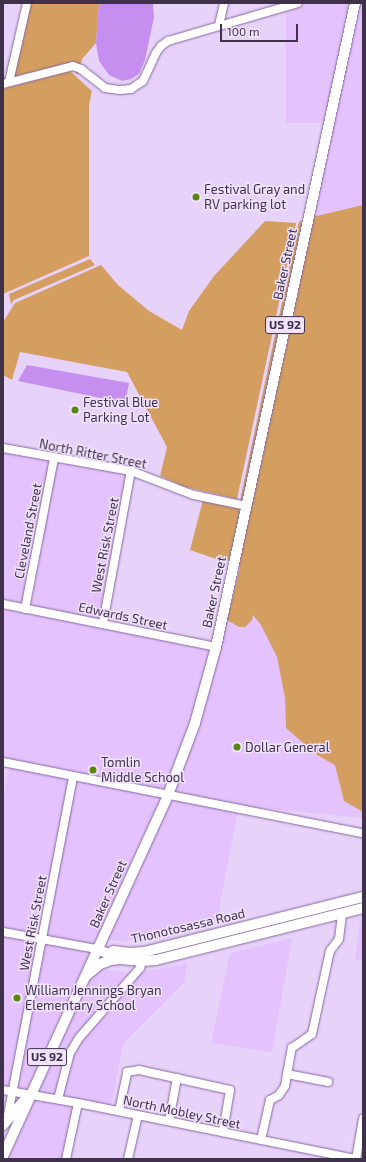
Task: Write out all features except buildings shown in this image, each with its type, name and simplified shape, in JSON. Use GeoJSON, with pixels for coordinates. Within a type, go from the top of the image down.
{"type":"FeatureCollection","features":[{"type":"Feature","properties":{"kind":"main road","name":"Baker Street"},"geometry":{"type":"LineString","coordinates":[[3,1156],[29,1100],[29,1095],[168,796],[195,723],[216,647],[355,3]]}},
{"type":"Feature","properties":{"kind":"main road","name":"Thonotosassa Road"},"geometry":{"type":"LineString","coordinates":[[97,949],[130,953],[158,948],[363,897]]}},
{"type":"Feature","properties":{"kind":"main road","name":"Thonotosassa Road"},"geometry":{"type":"LineString","coordinates":[[97,949],[120,959],[142,961],[191,952],[363,908]]}},
{"type":"Feature","properties":{"kind":"main road"},"geometry":{"type":"LineString","coordinates":[[130,953],[142,961],[158,948]]}},
{"type":"Feature","properties":{"kind":"main road"},"geometry":{"type":"LineString","coordinates":[[84,977],[100,964],[111,960],[120,959]]}},
{"type":"Feature","properties":{"kind":"main road","name":"US 92"},"geometry":{"type":"LineString","coordinates":[[5,1123],[29,1095]]}},
{"type":"Feature","properties":{"kind":"street"},"geometry":{"type":"LineString","coordinates":[[27,3],[6,83],[74,66],[81,69],[105,88],[120,90],[131,88],[143,81],[161,46],[175,38],[288,4],[298,3]]}},
{"type":"Feature","properties":{"kind":"street"},"geometry":{"type":"LineString","coordinates":[[219,25],[224,3]]}},
{"type":"Feature","properties":{"kind":"street","name":"North Ritter Street"},"geometry":{"type":"LineString","coordinates":[[3,448],[131,472],[194,495],[246,506]]}},
{"type":"Feature","properties":{"kind":"street","name":"Cleveland Street"},"geometry":{"type":"LineString","coordinates":[[25,609],[54,458]]}},
{"type":"Feature","properties":{"kind":"street","name":"West Risk Street"},"geometry":{"type":"LineString","coordinates":[[102,623],[131,472]]}},
{"type":"Feature","properties":{"kind":"street","name":"Edwards Street"},"geometry":{"type":"LineString","coordinates":[[3,604],[216,647]]}},
{"type":"Feature","properties":{"kind":"street"},"geometry":{"type":"LineString","coordinates":[[3,762],[168,796],[363,833]]}},
{"type":"Feature","properties":{"kind":"street","name":"West Risk Street"},"geometry":{"type":"LineString","coordinates":[[5,1123],[73,777]]}},
{"type":"Feature","properties":{"kind":"street"},"geometry":{"type":"LineString","coordinates":[[261,1140],[270,1100],[283,1090],[294,1046],[312,1034],[330,951],[339,939],[342,913]]}},
{"type":"Feature","properties":{"kind":"street"},"geometry":{"type":"LineString","coordinates":[[3,932],[97,949]]}},
{"type":"Feature","properties":{"kind":"street"},"geometry":{"type":"LineString","coordinates":[[58,1099],[70,1053],[79,1038],[140,968],[142,961]]}},
{"type":"Feature","properties":{"kind":"street"},"geometry":{"type":"LineString","coordinates":[[119,1111],[127,1072],[139,1070],[230,1090],[223,1132]]}},
{"type":"Feature","properties":{"kind":"street"},"geometry":{"type":"LineString","coordinates":[[287,1074],[328,1082]]}},
{"type":"Feature","properties":{"kind":"street"},"geometry":{"type":"LineString","coordinates":[[169,1121],[177,1078]]}},
{"type":"Feature","properties":{"kind":"street","name":"North Mobley Street"},"geometry":{"type":"LineString","coordinates":[[3,1090],[58,1099],[356,1159]]}},
{"type":"Feature","properties":{"kind":"street"},"geometry":{"type":"LineString","coordinates":[[66,1159],[78,1103]]}},
{"type":"Feature","properties":{"kind":"street"},"geometry":{"type":"LineString","coordinates":[[128,1159],[138,1115]]}},
{"type":"Feature","properties":{"kind":"street"},"geometry":{"type":"LineString","coordinates":[[356,1159],[363,1119]]}},
{"type":"Feature","properties":{"kind":"shaded area"},"geometry":{"type":"Polygon","coordinates":[[[31,3],[99,3],[96,43],[82,59],[78,75],[71,68],[3,87],[3,79],[9,74],[23,18],[31,3]]]}},
{"type":"Feature","properties":{"kind":"shaded area"},"geometry":{"type":"Polygon","coordinates":[[[99,3],[153,3],[154,17],[145,60],[139,74],[131,79],[122,81],[109,75],[99,61],[96,43],[99,3]]]}},
{"type":"Feature","properties":{"kind":"shaded area"},"geometry":{"type":"Polygon","coordinates":[[[286,3],[352,3],[352,123],[286,123],[286,3]]]}},
{"type":"Feature","properties":{"kind":"shaded area"},"geometry":{"type":"Polygon","coordinates":[[[358,3],[363,3],[363,205],[312,217],[358,3]]]}},
{"type":"Feature","properties":{"kind":"shaded area"},"geometry":{"type":"Polygon","coordinates":[[[69,70],[92,91],[89,105],[89,256],[3,294],[3,89],[69,70]]]}},
{"type":"Feature","properties":{"kind":"shaded area"},"geometry":{"type":"Polygon","coordinates":[[[363,205],[363,812],[344,801],[335,765],[317,755],[286,728],[285,698],[277,657],[261,625],[253,615],[252,620],[245,627],[239,627],[227,620],[240,567],[237,562],[312,217],[363,205]]]}},
{"type":"Feature","properties":{"kind":"shaded area"},"geometry":{"type":"Polygon","coordinates":[[[305,220],[244,502],[240,501],[299,222],[305,220]]]}},
{"type":"Feature","properties":{"kind":"shaded area"},"geometry":{"type":"Polygon","coordinates":[[[265,221],[296,223],[237,499],[185,487],[160,476],[167,447],[127,372],[20,352],[12,380],[3,375],[3,322],[15,303],[101,265],[118,285],[149,311],[182,330],[189,311],[214,276],[265,221]]]}},
{"type":"Feature","properties":{"kind":"shaded area"},"geometry":{"type":"Polygon","coordinates":[[[90,259],[95,265],[14,300],[11,304],[9,294],[90,259]]]}},
{"type":"Feature","properties":{"kind":"shaded area"},"geometry":{"type":"Polygon","coordinates":[[[27,365],[129,383],[125,403],[18,381],[27,365]]]}},
{"type":"Feature","properties":{"kind":"shaded area"},"geometry":{"type":"Polygon","coordinates":[[[3,450],[51,460],[23,605],[3,602],[3,450]]]}},
{"type":"Feature","properties":{"kind":"shaded area"},"geometry":{"type":"Polygon","coordinates":[[[57,462],[128,475],[102,620],[31,608],[57,462]]]}},
{"type":"Feature","properties":{"kind":"shaded area"},"geometry":{"type":"Polygon","coordinates":[[[203,500],[243,508],[230,559],[225,562],[190,550],[203,500]]]}},
{"type":"Feature","properties":{"kind":"shaded area","name":"Tomlin Middle School"},"geometry":{"type":"Polygon","coordinates":[[[3,605],[216,647],[168,795],[74,777],[12,1092],[3,1090],[3,801],[10,764],[3,762],[3,605]]]}},
{"type":"Feature","properties":{"kind":"shaded area"},"geometry":{"type":"Polygon","coordinates":[[[253,615],[261,625],[277,657],[285,698],[286,728],[317,755],[336,765],[344,801],[363,812],[363,818],[242,806],[172,794],[227,620],[238,627],[253,615]]]}},
{"type":"Feature","properties":{"kind":"shaded area"},"geometry":{"type":"Polygon","coordinates":[[[76,780],[164,797],[99,937],[96,937],[93,946],[46,938],[76,780]]]}},
{"type":"Feature","properties":{"kind":"shaded area"},"geometry":{"type":"Polygon","coordinates":[[[170,799],[238,811],[220,903],[219,918],[124,942],[105,939],[170,799]]]}},
{"type":"Feature","properties":{"kind":"shaded area"},"geometry":{"type":"Polygon","coordinates":[[[363,920],[363,960],[355,960],[360,921],[363,920]]]}},
{"type":"Feature","properties":{"kind":"shaded area"},"geometry":{"type":"Polygon","coordinates":[[[292,938],[272,1052],[211,1043],[230,953],[292,938]]]}},
{"type":"Feature","properties":{"kind":"shaded area"},"geometry":{"type":"Polygon","coordinates":[[[45,943],[91,951],[84,970],[28,1092],[16,1089],[45,943]]]}},
{"type":"Feature","properties":{"kind":"shaded area"},"geometry":{"type":"Polygon","coordinates":[[[187,963],[184,983],[123,1044],[111,1107],[61,1097],[73,1054],[82,1040],[139,973],[187,963]]]}},
{"type":"Feature","properties":{"kind":"shaded area"},"geometry":{"type":"Polygon","coordinates":[[[101,969],[131,973],[68,1051],[55,1096],[34,1093],[87,979],[101,969]]]}},
{"type":"Feature","properties":{"kind":"shaded area"},"geometry":{"type":"Polygon","coordinates":[[[32,1098],[74,1105],[63,1159],[5,1159],[32,1098]]]}},
{"type":"Feature","properties":{"kind":"place","name":"Festival Gray and RV parking lot"},"geometry":{"type":"Point","coordinates":[196,197]}},
{"type":"Feature","properties":{"kind":"place","name":"Festival Blue Parking Lot"},"geometry":{"type":"Point","coordinates":[75,410]}},
{"type":"Feature","properties":{"kind":"place","name":"Dollar General"},"geometry":{"type":"Point","coordinates":[237,747]}},
{"type":"Feature","properties":{"kind":"place","name":"Tomlin Middle School"},"geometry":{"type":"Point","coordinates":[93,770]}},
{"type":"Feature","properties":{"kind":"place","name":"William Jennings Bryan Elementary School"},"geometry":{"type":"Point","coordinates":[17,998]}}]}
